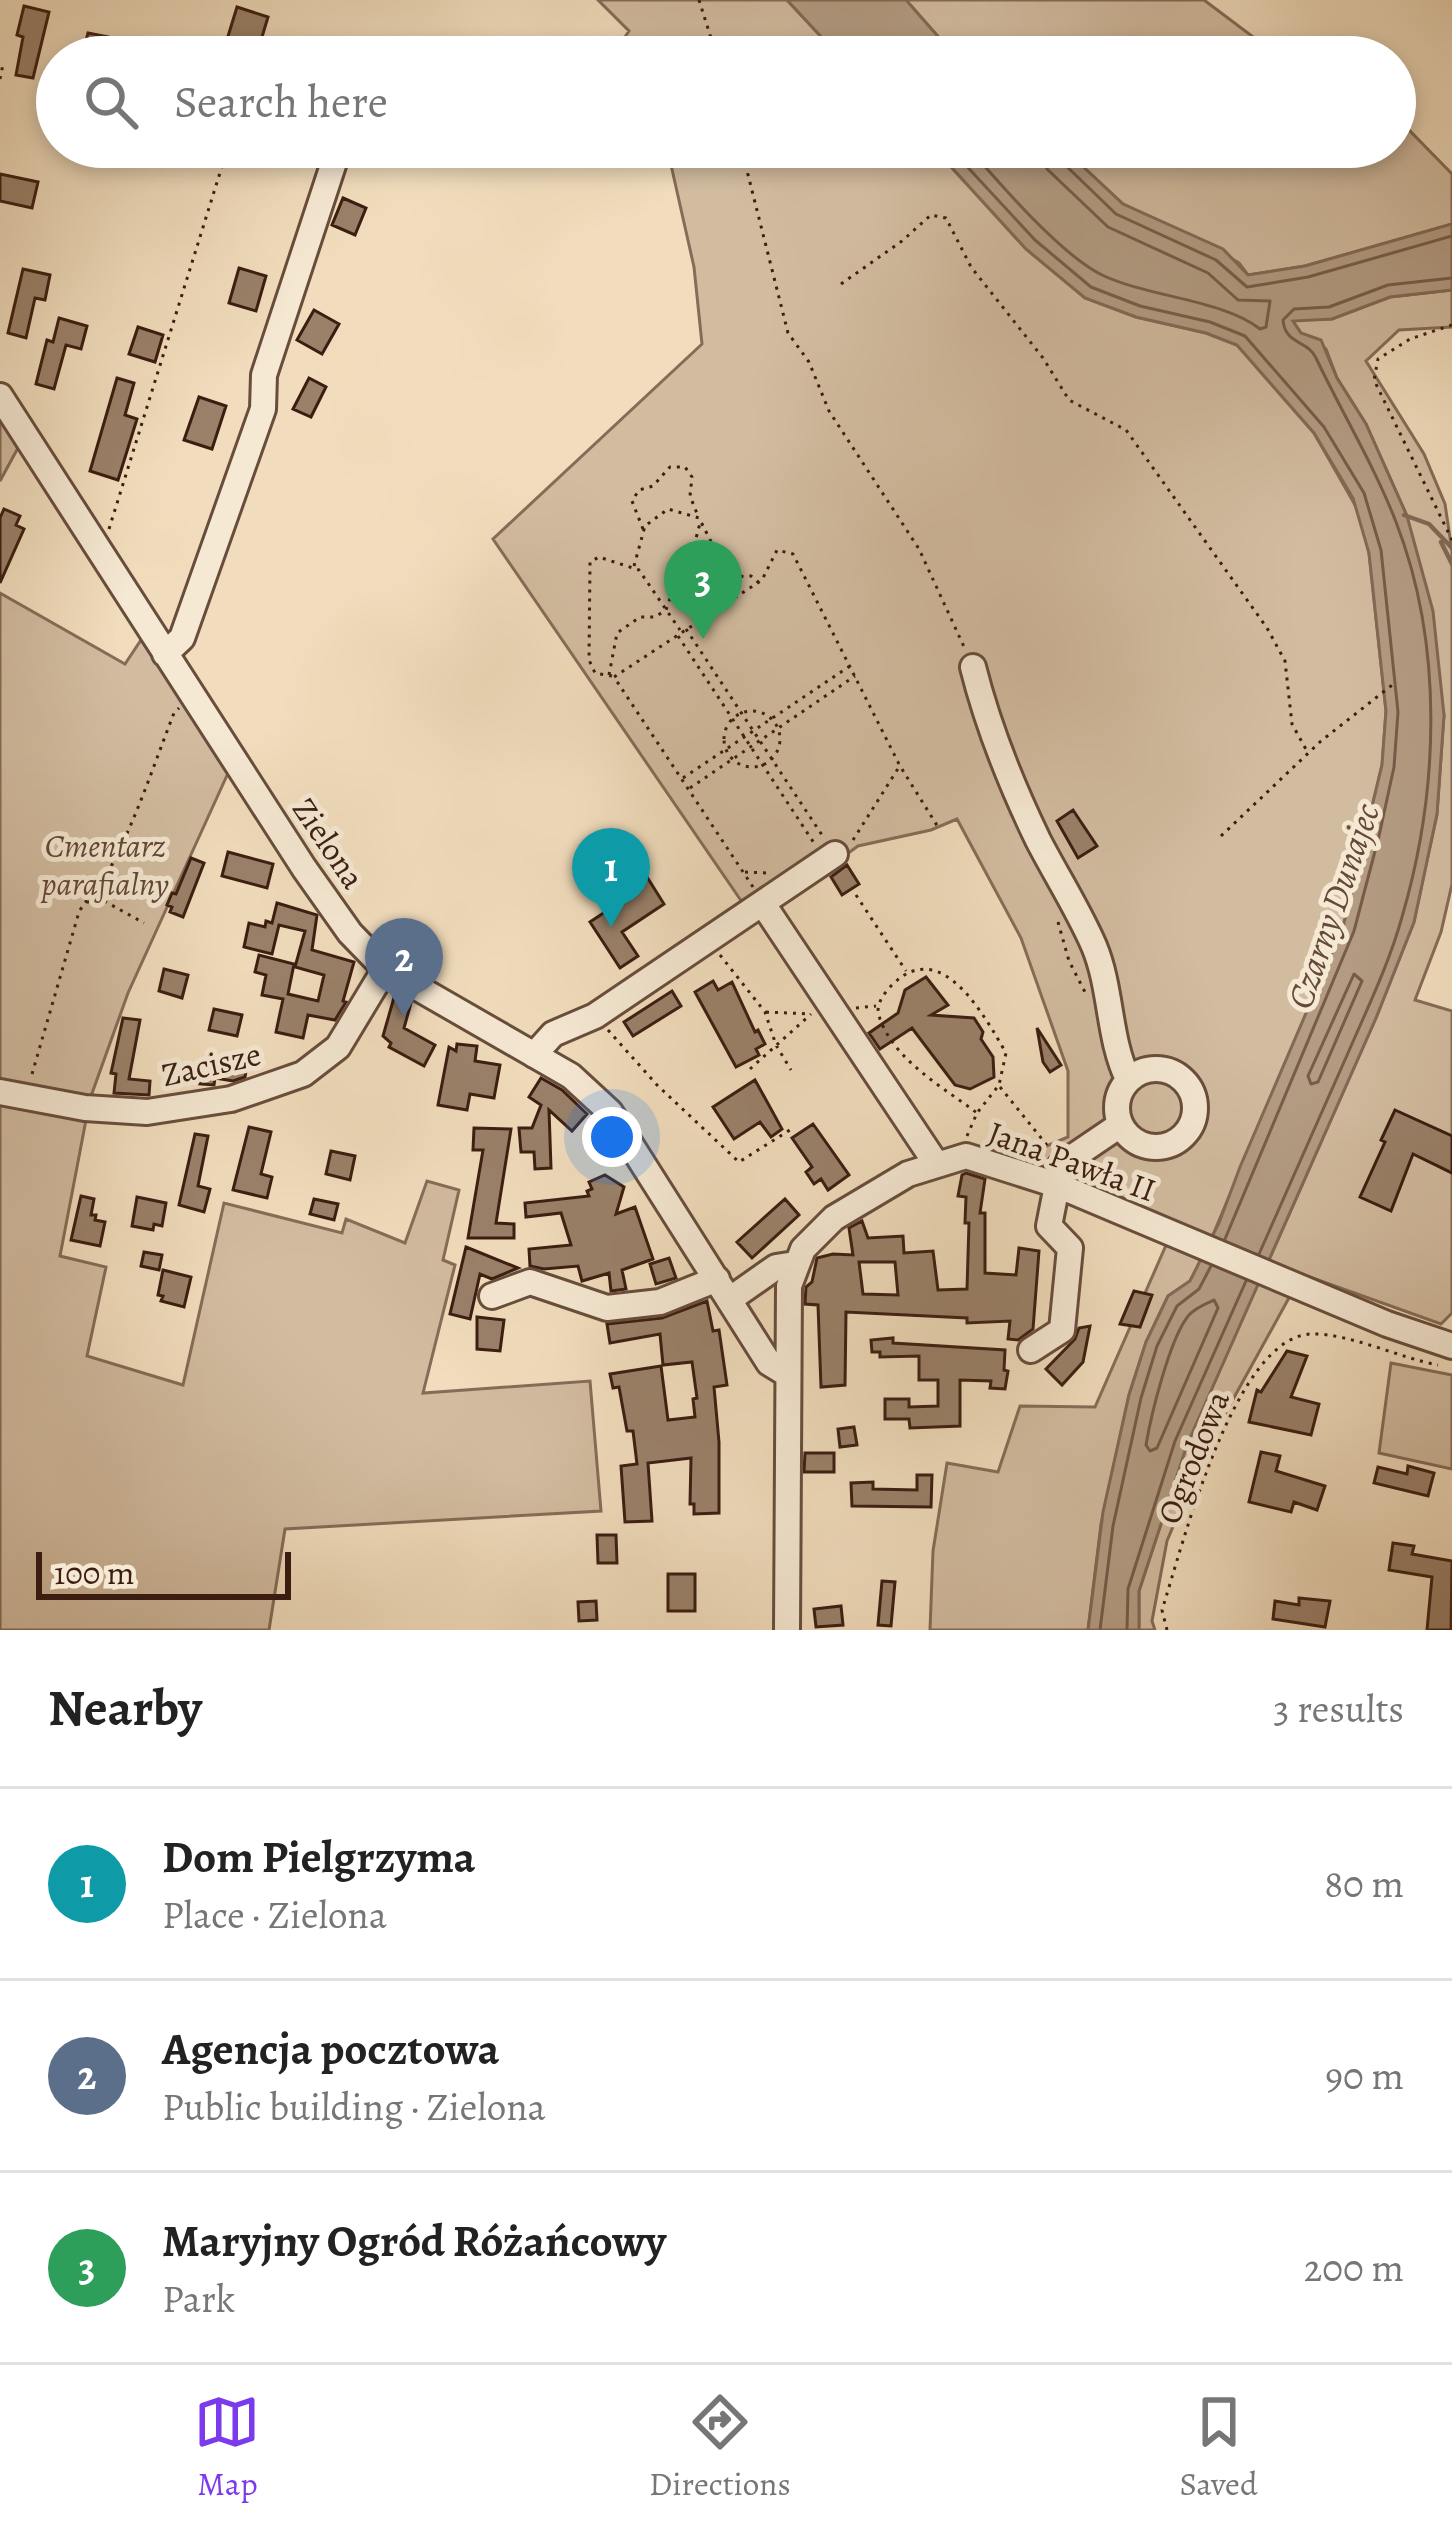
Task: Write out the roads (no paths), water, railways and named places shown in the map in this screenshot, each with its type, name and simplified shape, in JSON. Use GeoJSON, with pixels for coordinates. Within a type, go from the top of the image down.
{"type":"FeatureCollection","features":[{"type":"Feature","properties":{"kind":"street"},"geometry":{"type":"LineString","coordinates":[[165,654],[182,638],[263,409],[264,375],[332,168]]}},
{"type":"Feature","properties":{"kind":"street","name":"Zielona"},"geometry":{"type":"LineString","coordinates":[[0,396],[350,933],[385,969],[571,1076],[610,1112],[769,1364],[787,1374]]}},
{"type":"Feature","properties":{"kind":"street"},"geometry":{"type":"LineString","coordinates":[[973,668],[1002,758],[1037,838],[1094,946],[1108,992],[1118,1059],[1128,1079]]}},
{"type":"Feature","properties":{"kind":"street"},"geometry":{"type":"LineString","coordinates":[[535,1055],[553,1034],[595,1016],[830,857]]}},
{"type":"Feature","properties":{"kind":"street"},"geometry":{"type":"LineString","coordinates":[[763,904],[935,1162]]}},
{"type":"Feature","properties":{"kind":"street","name":"Zacisze"},"geometry":{"type":"LineString","coordinates":[[0,1092],[85,1108],[147,1112],[231,1099],[303,1074],[338,1047],[385,969]]}},
{"type":"Feature","properties":{"kind":"street"},"geometry":{"type":"LineString","coordinates":[[1150,1068],[1174,1072],[1191,1090],[1194,1118],[1189,1130],[1167,1146],[1140,1144],[1120,1125],[1117,1101],[1128,1079],[1150,1068]]}},
{"type":"Feature","properties":{"kind":"street"},"geometry":{"type":"LineString","coordinates":[[1031,1350],[1062,1330],[1070,1248],[1049,1226],[1061,1165],[1120,1125]]}},
{"type":"Feature","properties":{"kind":"street","name":"Jana Pawła II"},"geometry":{"type":"LineString","coordinates":[[795,1264],[815,1233],[834,1218],[908,1174],[966,1156],[1058,1185],[1324,1299],[1452,1346]]}},
{"type":"Feature","properties":{"kind":"street"},"geometry":{"type":"LineString","coordinates":[[492,1296],[530,1282],[607,1308],[723,1289],[795,1264],[787,1305],[787,1630]]}},
{"type":"Feature","properties":{"kind":"water"},"geometry":{"type":"Polygon","coordinates":[[[787,0],[906,0],[938,36],[820,36],[787,0]]]}},
{"type":"Feature","properties":{"kind":"water"},"geometry":{"type":"Polygon","coordinates":[[[952,168],[1084,168],[1123,204],[1223,249],[1248,275],[1305,266],[1452,224],[1452,290],[1390,297],[1332,319],[1293,321],[1301,333],[1321,340],[1407,516],[1433,611],[1444,715],[1437,814],[1414,922],[1376,1018],[1187,1445],[1139,1591],[1139,1630],[1088,1630],[1103,1512],[1129,1395],[1146,1342],[1168,1296],[1190,1281],[1219,1223],[1343,927],[1382,765],[1386,711],[1369,553],[1353,498],[1314,433],[1237,345],[1085,298],[1026,249],[952,168]]]}},
{"type":"Feature","properties":{"kind":"waterway"},"geometry":{"type":"LineString","coordinates":[[1404,515],[1429,524],[1452,548]]}},
{"type":"Feature","properties":{"kind":"waterway"},"geometry":{"type":"LineString","coordinates":[[1441,542],[1452,564]]}},
{"type":"Feature","properties":{"kind":"place","name":"Maryjny Ogród Różańcowy"},"geometry":{"type":"Point","coordinates":[703,639]}},
{"type":"Feature","properties":{"kind":"place","name":"Dom Pielgrzyma"},"geometry":{"type":"Point","coordinates":[611,927]}},
{"type":"Feature","properties":{"kind":"place","name":"Agencja pocztowa"},"geometry":{"type":"Point","coordinates":[404,1017]}},
{"type":"Feature","properties":{"kind":"park label","name":"Cmentarz parafialny"},"geometry":{"type":"Point","coordinates":[105,864]}},
{"type":"Feature","properties":{"kind":"water label","name":"Czarny Dunajec"},"geometry":{"type":"Point","coordinates":[1333,906]}}]}
